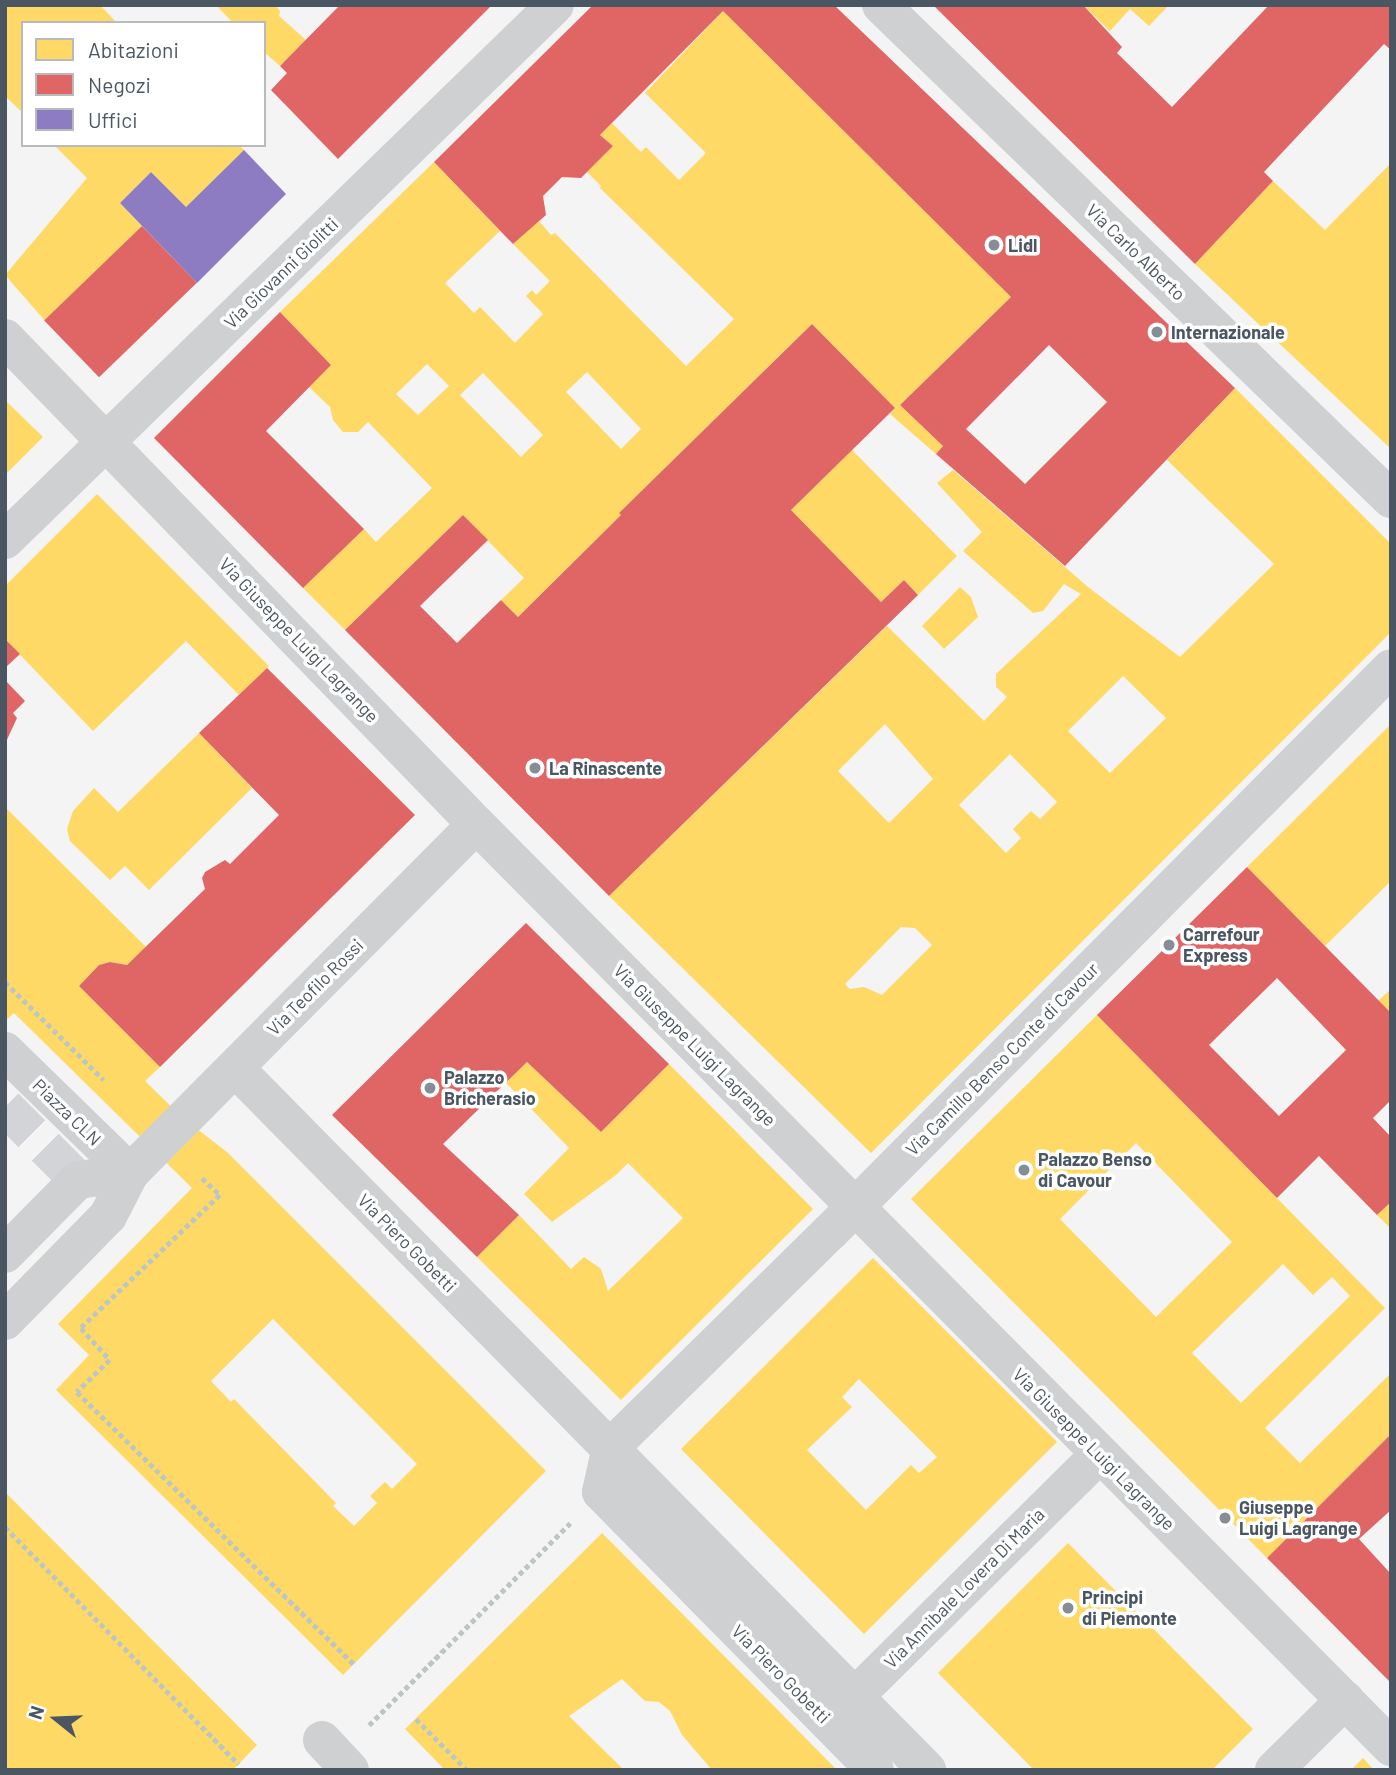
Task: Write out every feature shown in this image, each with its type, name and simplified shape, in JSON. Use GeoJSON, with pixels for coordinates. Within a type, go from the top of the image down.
{"type":"FeatureCollection","features":[{"type":"Feature","properties":{"kind":"street","name":"Via Giovanni Giolitti"},"geometry":{"type":"LineString","coordinates":[[5,540],[555,5]]}},
{"type":"Feature","properties":{"kind":"street","name":"Via Carlo Alberto"},"geometry":{"type":"LineString","coordinates":[[881,5],[1391,499]]}},
{"type":"Feature","properties":{"kind":"street","name":"Via Giuseppe Luigi Lagrange"},"geometry":{"type":"LineString","coordinates":[[5,338],[108,441],[476,824],[1391,1747]]}},
{"type":"Feature","properties":{"kind":"street","name":"Via Camillo Benso Conte di Cavour"},"geometry":{"type":"LineString","coordinates":[[611,1447],[1391,668]]}},
{"type":"Feature","properties":{"kind":"street","name":"Via Teofilo Rossi"},"geometry":{"type":"LineString","coordinates":[[5,1321],[108,1216],[141,1161],[476,824]]}},
{"type":"Feature","properties":{"kind":"street","name":"Piazza CLN"},"geometry":{"type":"LineString","coordinates":[[5,1051],[141,1161]]}},
{"type":"Feature","properties":{"kind":"street","name":"Via Piero Gobetti"},"geometry":{"type":"LineString","coordinates":[[235,1068],[611,1447],[601,1492],[842,1709],[876,1770]]}},
{"type":"Feature","properties":{"kind":"street"},"geometry":{"type":"LineString","coordinates":[[5,1254],[78,1180],[141,1161]]}},
{"type":"Feature","properties":{"kind":"street","name":"Via Annibale Lovera Di Maria"},"geometry":{"type":"LineString","coordinates":[[842,1709],[1099,1455]]}},
{"type":"Feature","properties":{"kind":"street"},"geometry":{"type":"LineString","coordinates":[[1274,1770],[1345,1700]]}},
{"type":"Feature","properties":{"kind":"street"},"geometry":{"type":"LineString","coordinates":[[842,1709],[927,1770]]}},
{"type":"Feature","properties":{"kind":"street"},"geometry":{"type":"LineString","coordinates":[[321,1740],[350,1770]]}},
{"type":"Feature","properties":{"kind":"path"},"geometry":{"type":"LineString","coordinates":[[5,982],[107,1083]]}},
{"type":"Feature","properties":{"kind":"path"},"geometry":{"type":"LineString","coordinates":[[202,1178],[220,1195],[81,1328],[110,1360],[77,1392],[354,1664]]}},
{"type":"Feature","properties":{"kind":"path"},"geometry":{"type":"LineString","coordinates":[[5,1527],[239,1764]]}},
{"type":"Feature","properties":{"kind":"path"},"geometry":{"type":"LineString","coordinates":[[391,1703],[420,1674]]}},
{"type":"Feature","properties":{"kind":"path"},"geometry":{"type":"LineString","coordinates":[[416,1719],[467,1770]]}},
{"type":"Feature","properties":{"kind":"building: Abitazioni"},"geometry":{"type":"Polygon","coordinates":[[[5,5],[100,5],[115,21],[21,21],[21,111],[5,96],[5,5]]]}},
{"type":"Feature","properties":{"kind":"building: Abitazioni"},"geometry":{"type":"Polygon","coordinates":[[[216,5],[275,5],[280,11],[279,16],[306,40],[280,66],[266,54],[266,21],[231,21],[216,5]]]}},
{"type":"Feature","properties":{"kind":"building: Abitazioni"},"geometry":{"type":"Polygon","coordinates":[[[1083,5],[1169,5],[1149,26],[1130,9],[1110,31],[1083,5]]]}},
{"type":"Feature","properties":{"kind":"building: Abitazioni"},"geometry":{"type":"Polygon","coordinates":[[[723,11],[1011,297],[900,405],[943,446],[936,454],[890,414],[895,408],[812,324],[619,513],[621,515],[518,617],[501,600],[524,578],[463,515],[345,630],[303,588],[364,529],[376,542],[432,488],[368,422],[358,432],[343,432],[333,420],[330,407],[309,387],[331,365],[280,312],[434,162],[500,231],[445,283],[474,313],[480,307],[515,343],[543,314],[526,296],[532,290],[536,295],[550,281],[513,244],[539,221],[551,235],[555,233],[686,366],[734,319],[600,188],[587,172],[613,146],[600,135],[612,123],[641,152],[646,147],[679,180],[706,153],[645,93],[723,11]],[[427,364],[396,394],[418,415],[449,386],[427,364]],[[587,372],[566,392],[621,449],[641,429],[587,372]],[[483,373],[460,395],[521,457],[543,435],[483,373]]]}},
{"type":"Feature","properties":{"kind":"building: Abitazioni"},"geometry":{"type":"Polygon","coordinates":[[[56,147],[241,147],[244,150],[186,207],[151,172],[120,203],[142,226],[46,322],[5,275],[87,178],[56,147]]]}},
{"type":"Feature","properties":{"kind":"building: Abitazioni"},"geometry":{"type":"Polygon","coordinates":[[[1391,163],[1391,449],[1195,264],[1273,181],[1325,230],[1391,163]]]}},
{"type":"Feature","properties":{"kind":"building: Abitazioni"},"geometry":{"type":"Polygon","coordinates":[[[1235,388],[1391,544],[1391,632],[871,1153],[609,896],[887,626],[984,721],[1007,697],[996,687],[996,674],[1081,594],[1064,584],[1043,611],[1033,613],[963,551],[982,532],[937,483],[953,470],[1088,587],[1180,657],[1274,564],[1167,460],[1235,388]],[[1123,676],[1068,731],[1110,773],[1166,718],[1123,676]],[[885,724],[838,771],[889,823],[933,779],[885,724]],[[1010,754],[959,805],[1006,853],[1021,838],[1013,829],[1031,811],[1040,819],[1057,802],[1010,754]],[[901,927],[845,984],[850,989],[864,987],[882,995],[932,945],[915,928],[901,927]]]}},
{"type":"Feature","properties":{"kind":"building: Abitazioni"},"geometry":{"type":"Polygon","coordinates":[[[5,400],[43,437],[5,475],[5,400]]]}},
{"type":"Feature","properties":{"kind":"building: Abitazioni"},"geometry":{"type":"Polygon","coordinates":[[[852,450],[957,556],[918,595],[904,580],[881,602],[791,510],[852,450]]]}},
{"type":"Feature","properties":{"kind":"building: Abitazioni"},"geometry":{"type":"Polygon","coordinates":[[[97,494],[269,666],[239,695],[186,641],[93,731],[5,639],[5,586],[97,494]]]}},
{"type":"Feature","properties":{"kind":"building: Abitazioni"},"geometry":{"type":"Polygon","coordinates":[[[960,587],[971,597],[978,617],[944,649],[922,626],[960,587]]]}},
{"type":"Feature","properties":{"kind":"building: Abitazioni"},"geometry":{"type":"Polygon","coordinates":[[[1391,724],[1391,881],[1325,946],[1247,867],[1391,724]]]}},
{"type":"Feature","properties":{"kind":"building: Abitazioni"},"geometry":{"type":"Polygon","coordinates":[[[199,733],[252,788],[149,890],[125,866],[110,880],[70,841],[67,829],[73,811],[94,788],[118,812],[199,733]]]}},
{"type":"Feature","properties":{"kind":"building: Abitazioni"},"geometry":{"type":"Polygon","coordinates":[[[5,807],[146,947],[127,965],[110,962],[99,965],[79,986],[160,1067],[145,1081],[183,1118],[227,1152],[546,1471],[343,1675],[56,1390],[89,1355],[58,1324],[192,1188],[14,1013],[5,1021],[5,807]],[[273,1319],[211,1381],[231,1402],[234,1399],[336,1503],[333,1506],[354,1526],[377,1503],[370,1496],[385,1482],[392,1489],[417,1464],[273,1319]]]}},
{"type":"Feature","properties":{"kind":"building: Abitazioni"},"geometry":{"type":"Polygon","coordinates":[[[1391,989],[1391,1013],[1378,1001],[1391,989]]]}},
{"type":"Feature","properties":{"kind":"building: Abitazioni"},"geometry":{"type":"Polygon","coordinates":[[[1097,1015],[1385,1308],[1265,1428],[1300,1463],[1391,1373],[1391,1434],[1267,1558],[911,1199],[1097,1015]],[[1136,1143],[1060,1219],[1156,1317],[1232,1242],[1136,1143]],[[1283,1264],[1192,1353],[1241,1403],[1350,1296],[1332,1277],[1313,1295],[1283,1264]]]}},
{"type":"Feature","properties":{"kind":"building: Abitazioni"},"geometry":{"type":"Polygon","coordinates":[[[527,1062],[601,1132],[669,1064],[813,1209],[621,1400],[477,1257],[519,1215],[571,1269],[584,1257],[601,1269],[608,1291],[683,1218],[628,1163],[616,1175],[552,1222],[524,1194],[569,1148],[505,1082],[527,1062]]]}},
{"type":"Feature","properties":{"kind":"building: Abitazioni"},"geometry":{"type":"Polygon","coordinates":[[[1391,1202],[1391,1229],[1377,1215],[1391,1202]]]}},
{"type":"Feature","properties":{"kind":"building: Abitazioni"},"geometry":{"type":"Polygon","coordinates":[[[873,1258],[1057,1442],[864,1634],[681,1449],[873,1258]],[[859,1379],[842,1397],[852,1407],[807,1450],[866,1510],[911,1465],[919,1473],[937,1457],[859,1379]]]}},
{"type":"Feature","properties":{"kind":"building: Abitazioni"},"geometry":{"type":"Polygon","coordinates":[[[5,1492],[257,1745],[233,1770],[5,1770],[5,1492]]]}},
{"type":"Feature","properties":{"kind":"building: Abitazioni"},"geometry":{"type":"Polygon","coordinates":[[[602,1533],[837,1770],[712,1770],[682,1735],[670,1711],[659,1702],[645,1701],[622,1679],[569,1716],[624,1770],[445,1770],[405,1729],[602,1533]]]}},
{"type":"Feature","properties":{"kind":"building: Abitazioni","name":"Principi di Piemonte"},"geometry":{"type":"Polygon","coordinates":[[[1068,1543],[1253,1729],[1212,1770],[1034,1770],[938,1673],[1068,1543]]]}},
{"type":"Feature","properties":{"kind":"building: Abitazioni"},"geometry":{"type":"Polygon","coordinates":[[[1363,1758],[1374,1770],[1351,1770],[1363,1758]]]}},
{"type":"Feature","properties":{"kind":"building: Negozi"},"geometry":{"type":"Polygon","coordinates":[[[340,5],[492,5],[338,159],[271,90],[287,73],[280,66],[340,5]]]}},
{"type":"Feature","properties":{"kind":"building: Negozi"},"geometry":{"type":"Polygon","coordinates":[[[593,5],[834,5],[1235,388],[1065,566],[936,454],[943,446],[900,405],[1011,297],[723,11],[600,135],[613,146],[581,178],[562,177],[543,196],[546,215],[513,244],[434,162],[593,5]],[[1049,345],[966,429],[1025,484],[1107,402],[1049,345]]]}},
{"type":"Feature","properties":{"kind":"building: Negozi"},"geometry":{"type":"Polygon","coordinates":[[[933,5],[1083,5],[1122,47],[1117,53],[1172,107],[1269,5],[1391,5],[1391,50],[1384,44],[1264,172],[1273,181],[1195,264],[933,5]]]}},
{"type":"Feature","properties":{"kind":"building: Negozi"},"geometry":{"type":"Polygon","coordinates":[[[142,226],[197,283],[99,377],[44,320],[142,226]]]}},
{"type":"Feature","properties":{"kind":"building: Negozi"},"geometry":{"type":"Polygon","coordinates":[[[280,312],[331,365],[266,431],[364,529],[303,588],[154,438],[280,312]]]}},
{"type":"Feature","properties":{"kind":"building: Negozi"},"geometry":{"type":"Polygon","coordinates":[[[812,324],[895,408],[791,510],[881,602],[904,580],[918,595],[609,896],[345,630],[463,515],[488,540],[420,606],[457,643],[501,600],[518,617],[621,515],[619,513],[812,324]]]}},
{"type":"Feature","properties":{"kind":"building: Negozi"},"geometry":{"type":"Polygon","coordinates":[[[5,639],[20,654],[5,668],[5,639]]]}},
{"type":"Feature","properties":{"kind":"building: Negozi"},"geometry":{"type":"Polygon","coordinates":[[[267,668],[415,815],[160,1067],[79,986],[99,965],[110,962],[127,965],[205,889],[202,878],[205,872],[225,860],[230,864],[279,815],[199,733],[267,668]]]}},
{"type":"Feature","properties":{"kind":"building: Negozi"},"geometry":{"type":"Polygon","coordinates":[[[5,680],[25,701],[13,713],[17,718],[5,744],[5,680]]]}},
{"type":"Feature","properties":{"kind":"building: Negozi"},"geometry":{"type":"Polygon","coordinates":[[[1247,867],[1391,1013],[1391,1100],[1373,1118],[1391,1137],[1391,1202],[1377,1215],[1319,1156],[1277,1198],[1097,1015],[1247,867]],[[1277,978],[1209,1045],[1279,1116],[1346,1050],[1277,978]]]}},
{"type":"Feature","properties":{"kind":"building: Negozi","name":"Palazzo Bricherasio"},"geometry":{"type":"Polygon","coordinates":[[[526,923],[669,1064],[601,1132],[527,1062],[443,1144],[519,1215],[477,1257],[332,1115],[526,923]]]}},
{"type":"Feature","properties":{"kind":"building: Negozi"},"geometry":{"type":"Polygon","coordinates":[[[1391,1434],[1391,1510],[1359,1539],[1391,1574],[1391,1683],[1267,1558],[1391,1434]]]}},
{"type":"Feature","properties":{"kind":"building: Uffici"},"geometry":{"type":"Polygon","coordinates":[[[244,150],[286,194],[197,283],[120,203],[151,172],[186,207],[244,150]]]}},
{"type":"Feature","properties":{"kind":"tunnel"},"geometry":{"type":"LineString","coordinates":[[5,1107],[78,1180]]}},
{"type":"Feature","properties":{"kind":"place","name":"Lidl"},"geometry":{"type":"Point","coordinates":[994,245]}},
{"type":"Feature","properties":{"kind":"place","name":"Internazionale"},"geometry":{"type":"Point","coordinates":[1157,332]}},
{"type":"Feature","properties":{"kind":"place","name":"La Rinascente"},"geometry":{"type":"Point","coordinates":[535,768]}},
{"type":"Feature","properties":{"kind":"place","name":"Carrefour Express"},"geometry":{"type":"Point","coordinates":[1169,945]}},
{"type":"Feature","properties":{"kind":"place","name":"Palazzo Bricherasio"},"geometry":{"type":"Point","coordinates":[430,1088]}},
{"type":"Feature","properties":{"kind":"place","name":"Palazzo Benso di Cavour"},"geometry":{"type":"Point","coordinates":[1024,1170]}},
{"type":"Feature","properties":{"kind":"place","name":"Giuseppe Luigi Lagrange"},"geometry":{"type":"Point","coordinates":[1225,1518]}},
{"type":"Feature","properties":{"kind":"place","name":"Principi di Piemonte"},"geometry":{"type":"Point","coordinates":[1068,1608]}}]}
